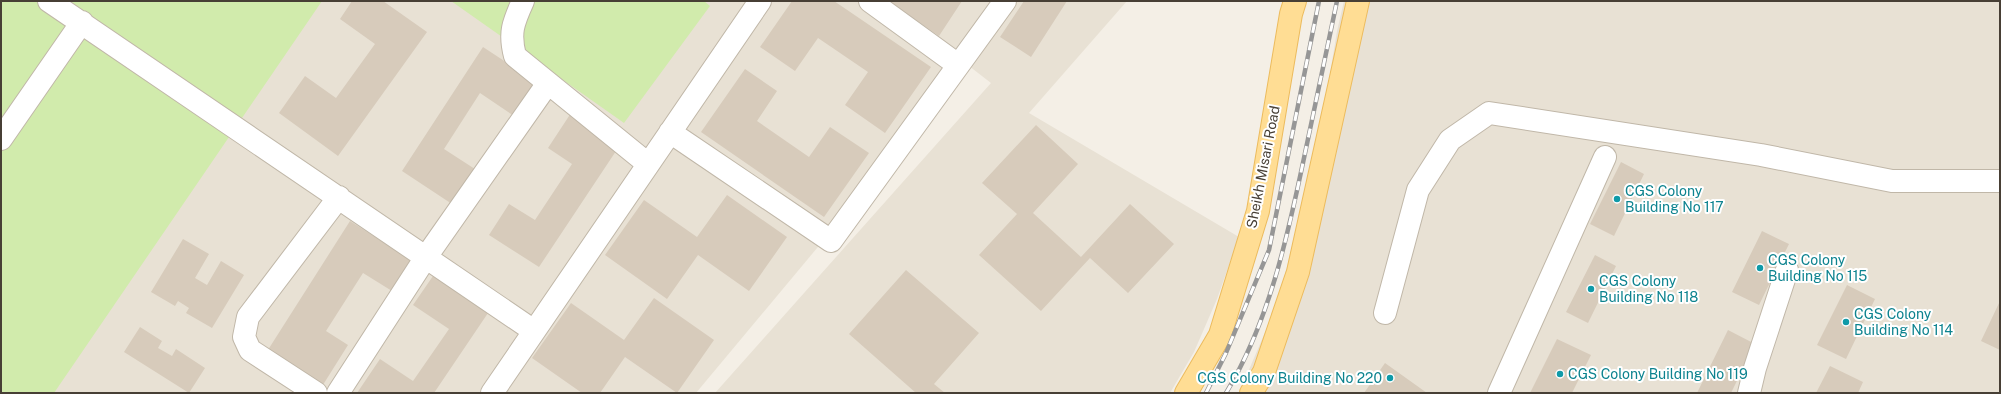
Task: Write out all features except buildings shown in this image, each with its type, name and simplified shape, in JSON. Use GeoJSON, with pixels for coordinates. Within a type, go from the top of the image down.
{"type":"FeatureCollection","features":[{"type":"Feature","properties":{"kind":"main road","name":"Sheikh Misari Road"},"geometry":{"type":"LineString","coordinates":[[1186,393],[1220,335],[1258,211],[1291,14],[1295,1]]}},
{"type":"Feature","properties":{"kind":"main road"},"geometry":{"type":"LineString","coordinates":[[1251,393],[1264,372],[1298,272],[1358,1]]}},
{"type":"Feature","properties":{"kind":"street"},"geometry":{"type":"LineString","coordinates":[[49,1],[82,22],[534,331]]}},
{"type":"Feature","properties":{"kind":"street"},"geometry":{"type":"LineString","coordinates":[[523,1],[515,18],[511,39],[515,56],[648,164]]}},
{"type":"Feature","properties":{"kind":"street"},"geometry":{"type":"LineString","coordinates":[[492,393],[760,1]]}},
{"type":"Feature","properties":{"kind":"street"},"geometry":{"type":"LineString","coordinates":[[870,1],[958,65]]}},
{"type":"Feature","properties":{"kind":"street"},"geometry":{"type":"LineString","coordinates":[[670,132],[832,242],[1005,1]]}},
{"type":"Feature","properties":{"kind":"street"},"geometry":{"type":"LineString","coordinates":[[1,138],[82,22]]}},
{"type":"Feature","properties":{"kind":"street"},"geometry":{"type":"LineString","coordinates":[[338,393],[426,257],[548,83]]}},
{"type":"Feature","properties":{"kind":"street"},"geometry":{"type":"LineString","coordinates":[[1385,313],[1418,190],[1450,140],[1489,112],[1761,155],[1892,181],[2000,181]]}},
{"type":"Feature","properties":{"kind":"street"},"geometry":{"type":"LineString","coordinates":[[1499,393],[1605,157]]}},
{"type":"Feature","properties":{"kind":"street"},"geometry":{"type":"LineString","coordinates":[[316,393],[250,350],[244,337],[248,317],[339,197]]}},
{"type":"Feature","properties":{"kind":"street"},"geometry":{"type":"LineString","coordinates":[[1749,393],[1755,368],[1787,270]]}},
{"type":"Feature","properties":{"kind":"shaded area"},"geometry":{"type":"Polygon","coordinates":[[[1,1],[1127,1],[1029,113],[1239,237],[1217,299],[1194,352],[1170,393],[715,393],[991,83],[969,66],[696,393],[1,393],[1,1]]]}},
{"type":"Feature","properties":{"kind":"shaded area"},"geometry":{"type":"Polygon","coordinates":[[[1344,1],[2000,1],[2000,393],[1239,393],[1278,302],[1320,135],[1337,31],[1344,1]]]}},
{"type":"Feature","properties":{"kind":"green space"},"geometry":{"type":"Polygon","coordinates":[[[1,1],[322,1],[54,393],[1,393],[1,1]]]}},
{"type":"Feature","properties":{"kind":"green space"},"geometry":{"type":"Polygon","coordinates":[[[451,1],[704,1],[710,6],[624,123],[451,1]]]}},
{"type":"Feature","properties":{"kind":"railway"},"geometry":{"type":"LineString","coordinates":[[1206,393],[1226,353],[1269,250],[1319,1]]}},
{"type":"Feature","properties":{"kind":"railway"},"geometry":{"type":"LineString","coordinates":[[1226,393],[1254,338],[1275,279],[1298,188],[1337,1]]}},
{"type":"Feature","properties":{"kind":"place","name":"CGS Colony Building No 117"},"geometry":{"type":"Point","coordinates":[1617,199]}},
{"type":"Feature","properties":{"kind":"place","name":"CGS Colony Building No 115"},"geometry":{"type":"Point","coordinates":[1760,268]}},
{"type":"Feature","properties":{"kind":"place","name":"CGS Colony Building No 118"},"geometry":{"type":"Point","coordinates":[1591,289]}},
{"type":"Feature","properties":{"kind":"place","name":"CGS Colony Building No 114"},"geometry":{"type":"Point","coordinates":[1846,322]}},
{"type":"Feature","properties":{"kind":"place","name":"CGS Colony Building No 119"},"geometry":{"type":"Point","coordinates":[1560,374]}},
{"type":"Feature","properties":{"kind":"place","name":"CGS Colony Building No 220"},"geometry":{"type":"Point","coordinates":[1390,378]}}]}
